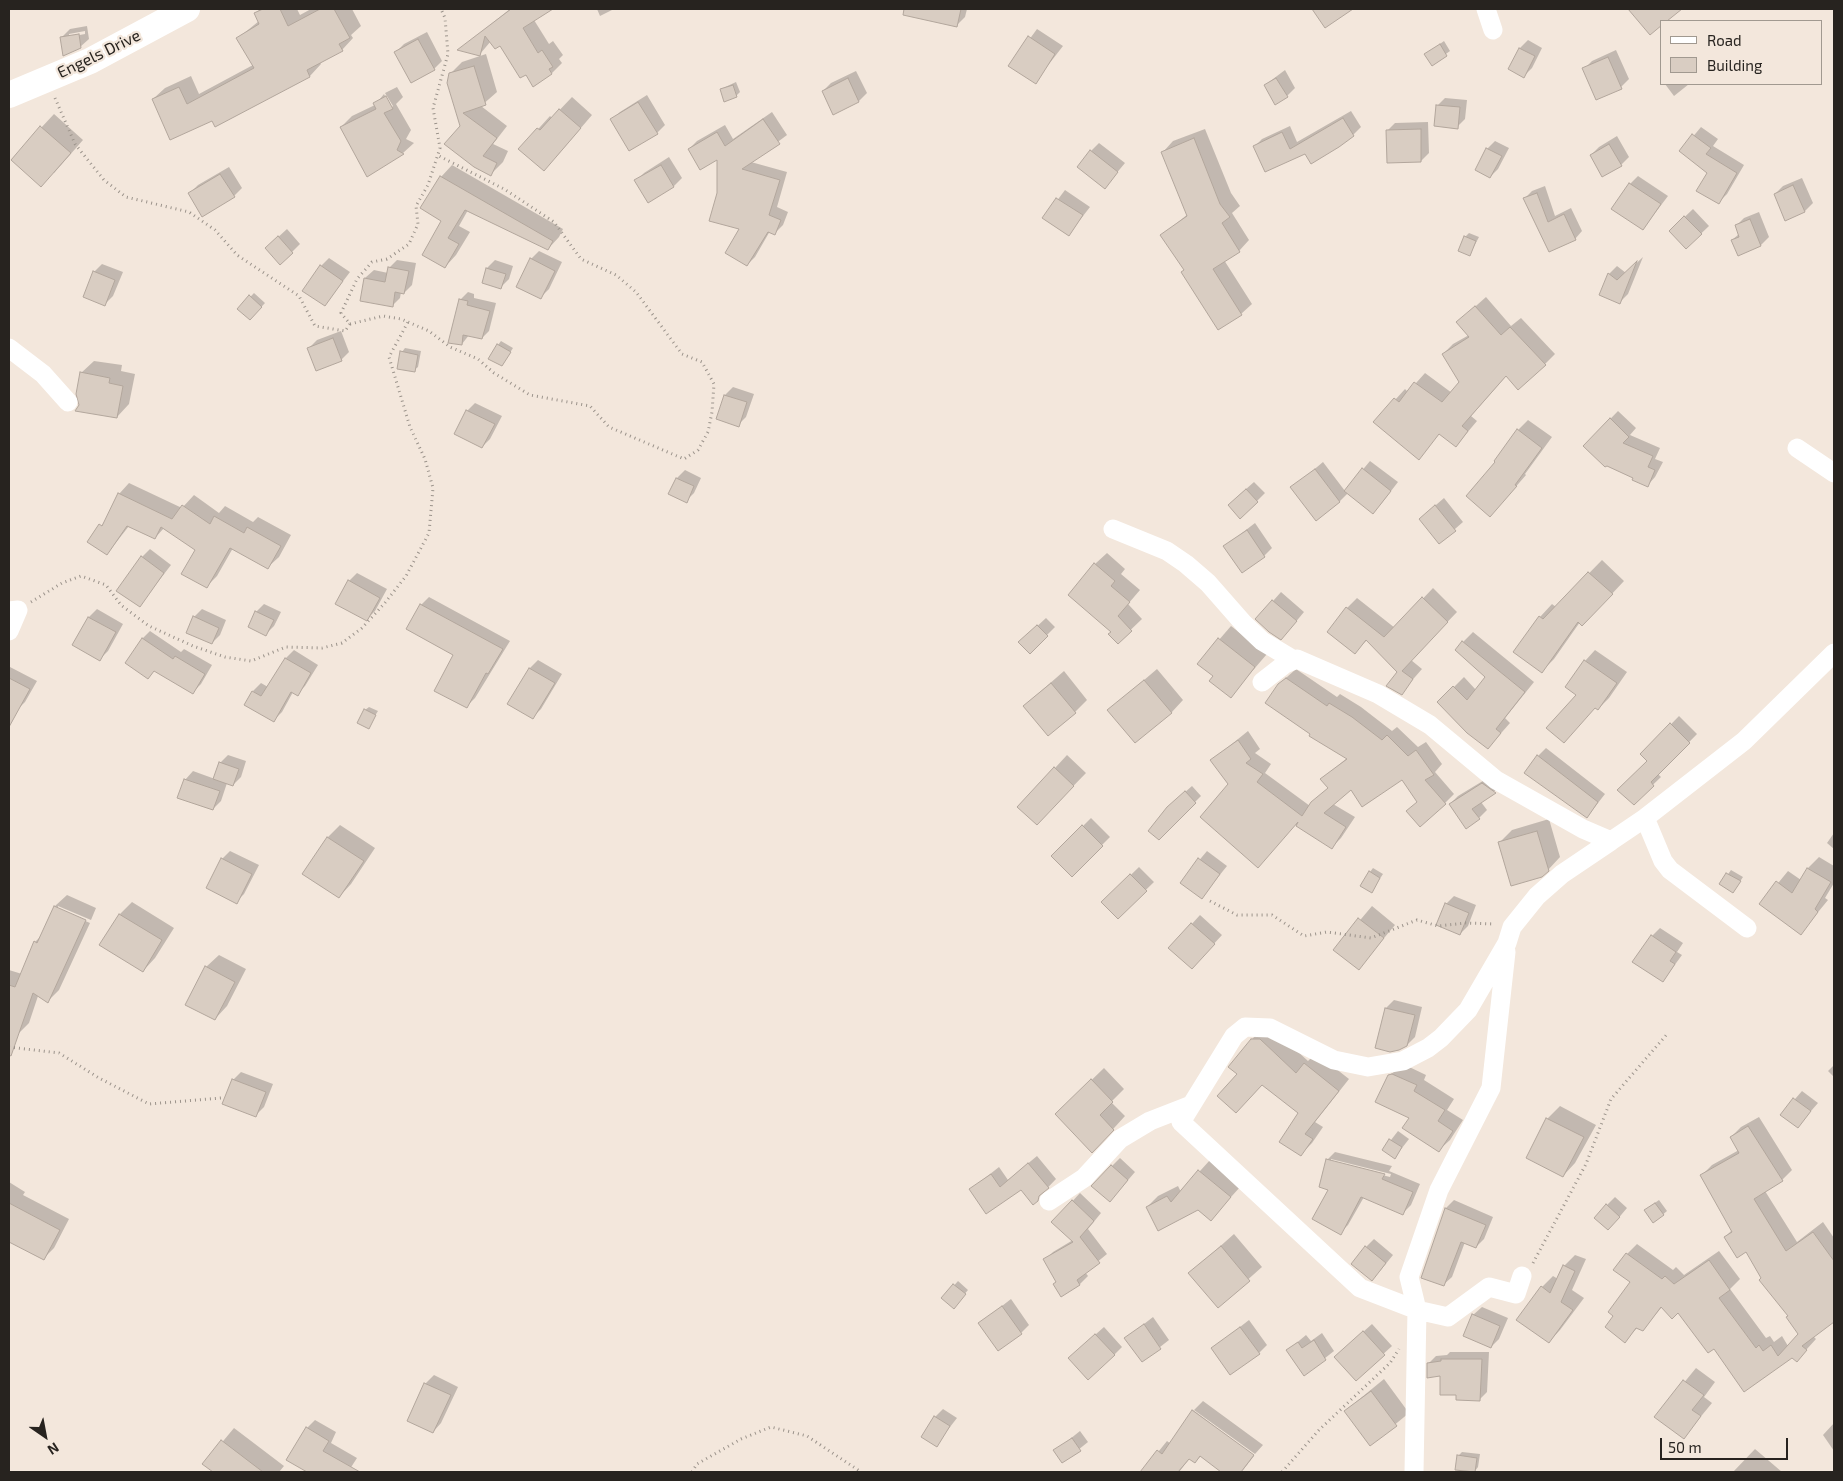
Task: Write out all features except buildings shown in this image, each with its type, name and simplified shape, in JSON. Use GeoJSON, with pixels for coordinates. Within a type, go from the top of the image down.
{"type":"FeatureCollection","features":[{"type":"Feature","properties":{"kind":"street","name":"Engels Drive"},"geometry":{"type":"LineString","coordinates":[[9,95],[90,61],[187,9]]}},
{"type":"Feature","properties":{"kind":"street"},"geometry":{"type":"LineString","coordinates":[[1486,9],[1493,30]]}},
{"type":"Feature","properties":{"kind":"street"},"geometry":{"type":"LineString","coordinates":[[9,348],[43,374],[68,402]]}},
{"type":"Feature","properties":{"kind":"street"},"geometry":{"type":"LineString","coordinates":[[1797,448],[1834,473]]}},
{"type":"Feature","properties":{"kind":"street"},"geometry":{"type":"LineString","coordinates":[[1113,530],[1167,550],[1186,564],[1208,583],[1244,624],[1262,641],[1292,659],[1297,659],[1387,698],[1435,729],[1496,780],[1583,829],[1611,841]]}},
{"type":"Feature","properties":{"kind":"street"},"geometry":{"type":"LineString","coordinates":[[9,631],[13,610]]}},
{"type":"Feature","properties":{"kind":"street"},"geometry":{"type":"LineString","coordinates":[[1519,1285],[1489,1287],[1448,1317],[1417,1316],[1360,1288],[1181,1122],[1234,1036],[1246,1027],[1270,1028],[1334,1060],[1368,1066],[1404,1061],[1441,1038],[1468,1010],[1510,935],[1537,896],[1562,874],[1645,818],[1744,741],[1834,653]]}},
{"type":"Feature","properties":{"kind":"street"},"geometry":{"type":"LineString","coordinates":[[1262,682],[1292,659]]}},
{"type":"Feature","properties":{"kind":"street"},"geometry":{"type":"LineString","coordinates":[[1645,818],[1663,861],[1670,870],[1747,928]]}},
{"type":"Feature","properties":{"kind":"street"},"geometry":{"type":"LineString","coordinates":[[1414,1472],[1417,1316],[1409,1277],[1439,1190],[1491,1088],[1510,935]]}},
{"type":"Feature","properties":{"kind":"street"},"geometry":{"type":"LineString","coordinates":[[1049,1201],[1084,1178],[1120,1139],[1150,1122],[1191,1104]]}},
{"type":"Feature","properties":{"kind":"path"},"geometry":{"type":"LineString","coordinates":[[350,324],[341,313],[357,279],[372,262],[387,259],[409,244],[418,224],[416,206],[428,185],[438,156],[440,148],[433,108],[448,54],[445,18],[441,9]]}},
{"type":"Feature","properties":{"kind":"path"},"geometry":{"type":"LineString","coordinates":[[48,78],[59,113],[75,144],[104,180],[126,197],[189,212],[215,230],[238,255],[299,296],[315,326],[345,331],[350,324],[383,316],[408,322],[429,331],[450,347],[478,359],[494,373],[530,395],[590,406],[609,427],[684,459],[698,450],[708,432],[714,384],[702,362],[682,354],[636,292],[616,275],[581,260],[554,222],[504,189],[438,156]]}},
{"type":"Feature","properties":{"kind":"path"},"geometry":{"type":"LineString","coordinates":[[13,610],[62,583],[82,576],[106,585],[121,605],[149,626],[225,657],[251,661],[286,648],[322,648],[342,643],[362,628],[406,576],[428,533],[433,488],[425,459],[410,427],[389,357],[408,322]]}},
{"type":"Feature","properties":{"kind":"path"},"geometry":{"type":"LineString","coordinates":[[1210,900],[1237,915],[1272,916],[1304,936],[1327,932],[1371,938],[1417,920],[1438,926],[1466,923],[1510,935]]}},
{"type":"Feature","properties":{"kind":"path"},"geometry":{"type":"LineString","coordinates":[[1519,1285],[1559,1218],[1582,1172],[1611,1099],[1668,1032]]}},
{"type":"Feature","properties":{"kind":"path"},"geometry":{"type":"LineString","coordinates":[[9,1047],[59,1053],[99,1078],[149,1104],[221,1098]]}},
{"type":"Feature","properties":{"kind":"path"},"geometry":{"type":"LineString","coordinates":[[1282,1472],[1319,1430],[1390,1363],[1417,1316]]}},
{"type":"Feature","properties":{"kind":"path"},"geometry":{"type":"LineString","coordinates":[[692,1472],[697,1464],[742,1439],[771,1427],[807,1436],[861,1472]]}}]}
